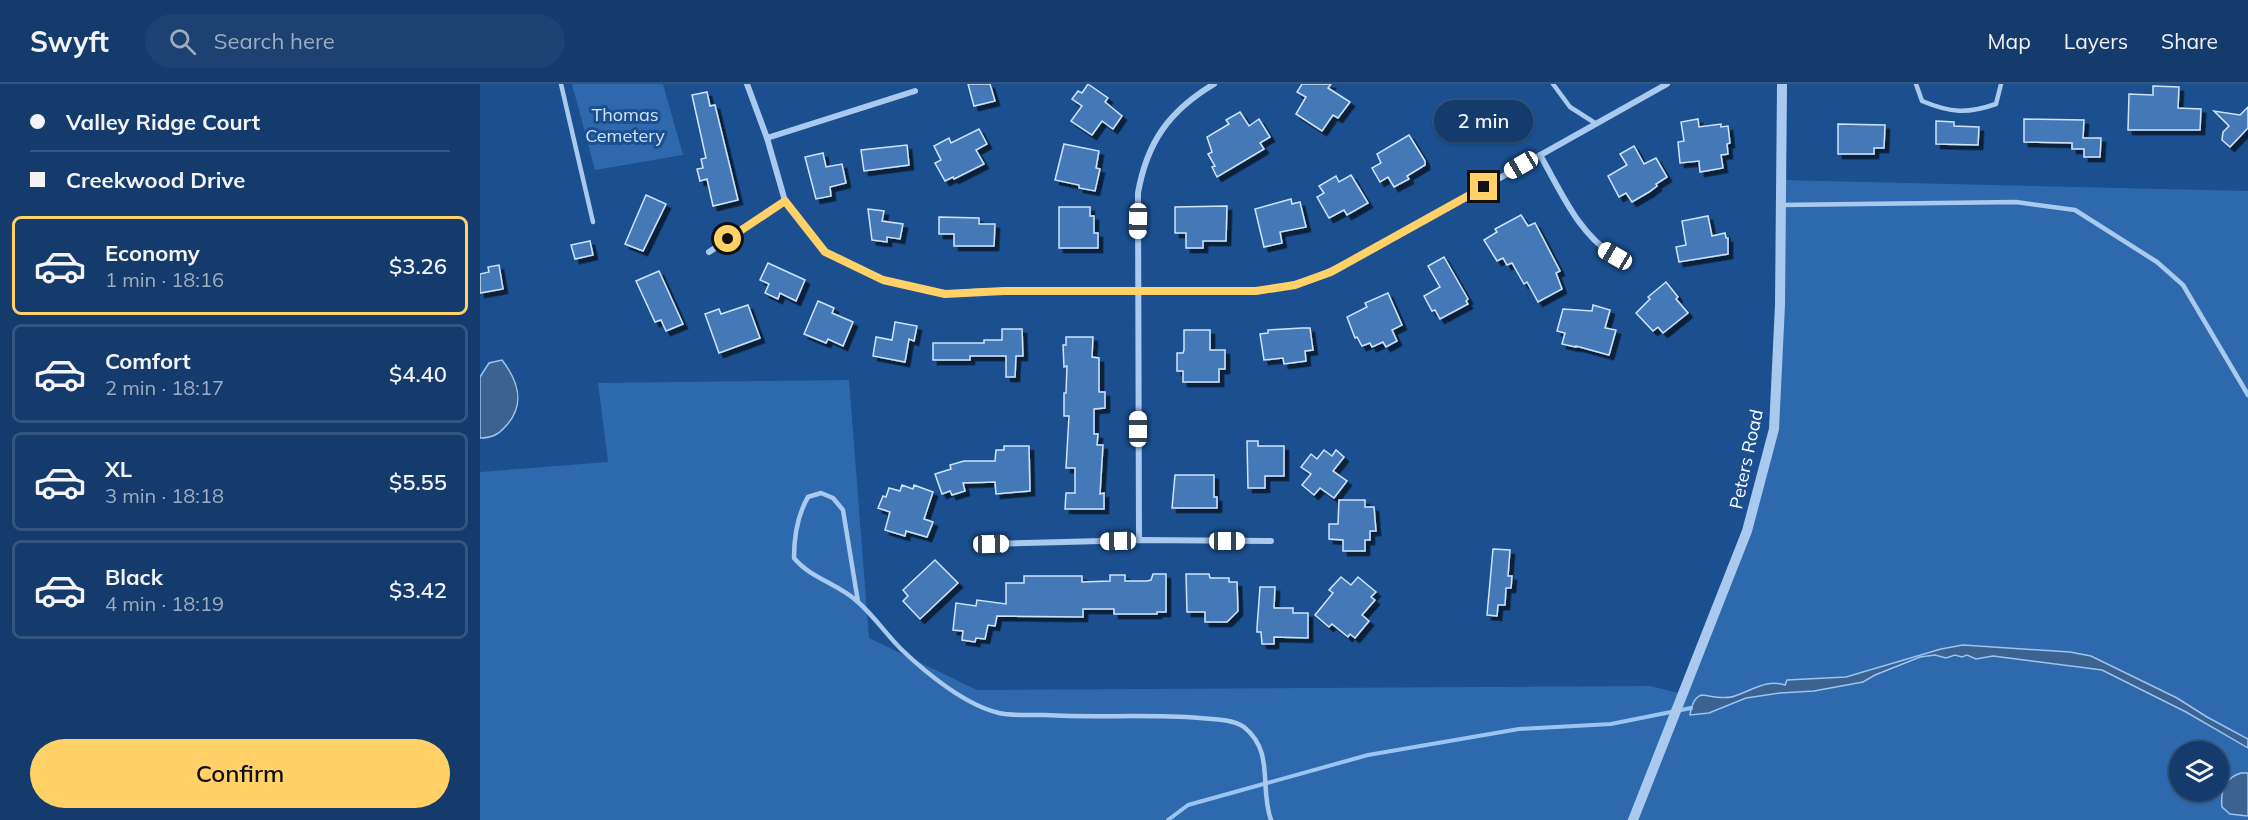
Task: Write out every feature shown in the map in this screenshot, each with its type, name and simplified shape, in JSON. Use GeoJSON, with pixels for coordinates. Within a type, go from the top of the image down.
{"type":"FeatureCollection","features":[{"type":"Feature","properties":{"kind":"street"},"geometry":{"type":"LineString","coordinates":[[747,84],[767,138],[785,201],[825,252],[883,280],[945,294],[984,291],[1256,291],[1281,289],[1309,281],[1366,253],[1667,84]]}},
{"type":"Feature","properties":{"kind":"street"},"geometry":{"type":"LineString","coordinates":[[1139,540],[1138,194],[1146,158],[1172,116],[1195,95],[1214,84]]}},
{"type":"Feature","properties":{"kind":"street","name":"Peters Road"},"geometry":{"type":"LineString","coordinates":[[1633,820],[1747,531],[1774,429],[1780,305],[1782,84]]}},
{"type":"Feature","properties":{"kind":"street"},"geometry":{"type":"LineString","coordinates":[[767,138],[915,91]]}},
{"type":"Feature","properties":{"kind":"street"},"geometry":{"type":"LineString","coordinates":[[1540,155],[1586,233],[1600,247],[1615,256]]}},
{"type":"Feature","properties":{"kind":"street"},"geometry":{"type":"LineString","coordinates":[[709,252],[785,201]]}},
{"type":"Feature","properties":{"kind":"street"},"geometry":{"type":"LineString","coordinates":[[991,544],[1139,540],[1271,541]]}},
{"type":"Feature","properties":{"kind":"lane"},"geometry":{"type":"LineString","coordinates":[[561,84],[593,222]]}},
{"type":"Feature","properties":{"kind":"lane"},"geometry":{"type":"LineString","coordinates":[[1553,84],[1570,107],[1596,123]]}},
{"type":"Feature","properties":{"kind":"lane"},"geometry":{"type":"LineString","coordinates":[[1916,84],[1922,101],[1955,111],[1974,111],[1996,104],[2001,84]]}},
{"type":"Feature","properties":{"kind":"lane"},"geometry":{"type":"LineString","coordinates":[[1781,205],[2016,202],[2075,210],[2157,262],[2183,285],[2248,395]]}},
{"type":"Feature","properties":{"kind":"lane"},"geometry":{"type":"LineString","coordinates":[[858,602],[843,510],[832,498],[821,493],[808,497],[797,526],[794,558],[801,566],[858,602],[901,650],[947,687],[981,708],[1002,714],[1072,717],[1170,715],[1217,719],[1242,725],[1263,751],[1267,810],[1271,820]]}},
{"type":"Feature","properties":{"kind":"green space","name":"Thomas Cemetery"},"geometry":{"type":"Polygon","coordinates":[[[572,84],[663,84],[683,155],[595,170],[572,84]]]}},
{"type":"Feature","properties":{"kind":"green space"},"geometry":{"type":"Polygon","coordinates":[[[1781,180],[2248,191],[2248,820],[480,820],[480,472],[608,462],[598,383],[849,380],[869,638],[977,690],[1650,686],[1683,694],[1747,531],[1774,429],[1781,180]]]}},
{"type":"Feature","properties":{"kind":"shaded area"},"geometry":{"type":"Polygon","coordinates":[[[502,360],[516,385],[518,402],[516,410],[512,419],[500,432],[491,437],[480,438],[480,377],[489,363],[502,360]]]}},
{"type":"Feature","properties":{"kind":"shaded area"},"geometry":{"type":"Polygon","coordinates":[[[1963,645],[2070,652],[2091,656],[2177,698],[2248,739],[2248,748],[2186,712],[2102,670],[1993,656],[1976,659],[1967,655],[1946,658],[1935,655],[1920,657],[1863,682],[1814,691],[1746,698],[1709,713],[1690,715],[1695,700],[1702,695],[1727,698],[1766,684],[1785,685],[1787,680],[1846,677],[1941,649],[1963,645]]]}},
{"type":"Feature","properties":{"kind":"shaded area"},"geometry":{"type":"Polygon","coordinates":[[[2248,773],[2248,816],[2230,814],[2222,807],[2222,801],[2229,801],[2229,780],[2236,775],[2248,773]]]}},
{"type":"Feature","properties":{"kind":"building"},"geometry":{"type":"Polygon","coordinates":[[[968,84],[990,84],[995,101],[974,106],[968,84]]]}},
{"type":"Feature","properties":{"kind":"building"},"geometry":{"type":"Polygon","coordinates":[[[1088,84],[1108,98],[1105,102],[1122,116],[1113,129],[1102,121],[1092,135],[1071,121],[1082,106],[1072,99],[1078,91],[1082,93],[1088,84]]]}},
{"type":"Feature","properties":{"kind":"building"},"geometry":{"type":"Polygon","coordinates":[[[1302,84],[1331,84],[1328,88],[1350,102],[1338,118],[1333,115],[1322,131],[1296,114],[1306,97],[1297,92],[1302,84]]]}},
{"type":"Feature","properties":{"kind":"building"},"geometry":{"type":"Polygon","coordinates":[[[2153,86],[2179,87],[2178,108],[2201,109],[2200,130],[2128,130],[2129,94],[2153,95],[2153,86]]]}},
{"type":"Feature","properties":{"kind":"building"},"geometry":{"type":"Polygon","coordinates":[[[707,92],[710,106],[715,105],[738,200],[713,206],[707,179],[700,181],[697,169],[703,168],[701,159],[706,158],[692,95],[707,92]]]}},
{"type":"Feature","properties":{"kind":"building"},"geometry":{"type":"Polygon","coordinates":[[[2248,107],[2248,128],[2230,147],[2222,140],[2223,132],[2229,126],[2214,111],[2240,115],[2248,107]]]}},
{"type":"Feature","properties":{"kind":"building"},"geometry":{"type":"Polygon","coordinates":[[[1240,112],[1249,126],[1259,119],[1270,137],[1260,143],[1264,149],[1217,177],[1212,167],[1215,166],[1208,154],[1212,152],[1207,137],[1229,124],[1226,120],[1240,112]]]}},
{"type":"Feature","properties":{"kind":"building"},"geometry":{"type":"Polygon","coordinates":[[[1698,119],[1699,127],[1721,124],[1721,127],[1728,126],[1730,143],[1727,144],[1728,154],[1721,155],[1723,168],[1700,172],[1699,161],[1680,163],[1678,142],[1684,141],[1681,122],[1698,119]]]}},
{"type":"Feature","properties":{"kind":"building"},"geometry":{"type":"Polygon","coordinates":[[[2024,119],[2084,120],[2083,138],[2101,138],[2100,157],[2084,157],[2084,149],[2072,149],[2072,143],[2024,142],[2024,119]]]}},
{"type":"Feature","properties":{"kind":"building"},"geometry":{"type":"Polygon","coordinates":[[[1936,121],[1954,122],[1954,126],[1979,127],[1978,145],[1936,144],[1936,121]]]}},
{"type":"Feature","properties":{"kind":"building"},"geometry":{"type":"Polygon","coordinates":[[[1838,124],[1885,125],[1884,148],[1874,148],[1874,154],[1838,154],[1838,124]]]}},
{"type":"Feature","properties":{"kind":"building"},"geometry":{"type":"Polygon","coordinates":[[[979,129],[987,144],[976,150],[984,164],[945,181],[935,163],[941,160],[934,146],[949,138],[951,143],[979,129]]]}},
{"type":"Feature","properties":{"kind":"building"},"geometry":{"type":"Polygon","coordinates":[[[1409,135],[1425,161],[1425,165],[1407,176],[1409,179],[1394,187],[1388,177],[1380,182],[1372,168],[1381,163],[1377,154],[1409,135]]]}},
{"type":"Feature","properties":{"kind":"building"},"geometry":{"type":"Polygon","coordinates":[[[1064,144],[1099,151],[1096,168],[1100,169],[1095,191],[1055,180],[1064,144]]]}},
{"type":"Feature","properties":{"kind":"building"},"geometry":{"type":"Polygon","coordinates":[[[907,145],[909,165],[864,171],[861,150],[907,145]]]}},
{"type":"Feature","properties":{"kind":"building"},"geometry":{"type":"Polygon","coordinates":[[[1634,146],[1644,164],[1656,158],[1667,177],[1632,202],[1626,193],[1619,197],[1608,176],[1627,165],[1620,154],[1634,146]]]}},
{"type":"Feature","properties":{"kind":"building"},"geometry":{"type":"Polygon","coordinates":[[[823,153],[826,167],[842,164],[846,183],[830,187],[831,196],[816,199],[805,157],[823,153]]]}},
{"type":"Feature","properties":{"kind":"building"},"geometry":{"type":"Polygon","coordinates":[[[1351,175],[1368,203],[1347,215],[1344,210],[1329,218],[1317,197],[1324,193],[1319,186],[1336,176],[1339,182],[1351,175]]]}},
{"type":"Feature","properties":{"kind":"building"},"geometry":{"type":"Polygon","coordinates":[[[646,195],[666,204],[643,251],[625,244],[646,195]]]}},
{"type":"Feature","properties":{"kind":"building"},"geometry":{"type":"Polygon","coordinates":[[[1291,199],[1292,204],[1300,202],[1306,227],[1280,232],[1282,243],[1264,247],[1255,209],[1291,199]]]}},
{"type":"Feature","properties":{"kind":"building"},"geometry":{"type":"Polygon","coordinates":[[[1227,206],[1226,241],[1203,241],[1203,248],[1186,248],[1186,233],[1175,233],[1175,207],[1227,206]]]}},
{"type":"Feature","properties":{"kind":"building"},"geometry":{"type":"Polygon","coordinates":[[[1059,207],[1090,207],[1090,216],[1094,216],[1094,233],[1098,233],[1098,248],[1059,248],[1059,207]]]}},
{"type":"Feature","properties":{"kind":"building"},"geometry":{"type":"Polygon","coordinates":[[[868,209],[884,211],[882,221],[903,224],[900,239],[887,237],[887,242],[872,240],[868,209]]]}},
{"type":"Feature","properties":{"kind":"building"},"geometry":{"type":"Polygon","coordinates":[[[1521,215],[1528,226],[1535,223],[1560,271],[1556,273],[1562,289],[1538,302],[1527,282],[1524,284],[1512,263],[1507,265],[1503,258],[1497,261],[1484,240],[1497,232],[1495,229],[1521,215]]]}},
{"type":"Feature","properties":{"kind":"building"},"geometry":{"type":"Polygon","coordinates":[[[1708,216],[1712,236],[1725,233],[1728,238],[1728,254],[1679,262],[1676,247],[1686,245],[1682,221],[1708,216]]]}},
{"type":"Feature","properties":{"kind":"building"},"geometry":{"type":"Polygon","coordinates":[[[939,217],[979,218],[979,224],[995,224],[994,246],[954,246],[954,234],[939,234],[939,217]]]}},
{"type":"Feature","properties":{"kind":"building"},"geometry":{"type":"Polygon","coordinates":[[[590,241],[593,255],[575,259],[571,245],[590,241]]]}},
{"type":"Feature","properties":{"kind":"building"},"geometry":{"type":"Polygon","coordinates":[[[1444,257],[1468,299],[1466,301],[1468,304],[1440,319],[1435,310],[1432,311],[1424,296],[1440,287],[1428,266],[1444,257]]]}},
{"type":"Feature","properties":{"kind":"building"},"geometry":{"type":"Polygon","coordinates":[[[768,263],[805,280],[796,301],[780,293],[778,299],[765,293],[769,284],[760,280],[768,263]]]}},
{"type":"Feature","properties":{"kind":"building"},"geometry":{"type":"Polygon","coordinates":[[[499,265],[503,289],[480,293],[480,274],[489,272],[488,267],[499,265]]]}},
{"type":"Feature","properties":{"kind":"building"},"geometry":{"type":"Polygon","coordinates":[[[659,271],[683,324],[666,331],[661,320],[655,322],[636,281],[659,271]]]}},
{"type":"Feature","properties":{"kind":"building"},"geometry":{"type":"Polygon","coordinates":[[[1666,282],[1688,313],[1663,333],[1658,327],[1653,331],[1636,313],[1650,299],[1648,297],[1666,282]]]}},
{"type":"Feature","properties":{"kind":"building"},"geometry":{"type":"Polygon","coordinates":[[[1388,293],[1402,325],[1392,330],[1397,341],[1386,347],[1383,342],[1372,347],[1370,343],[1362,346],[1357,337],[1355,338],[1347,317],[1367,307],[1365,303],[1388,293]]]}},
{"type":"Feature","properties":{"kind":"building"},"geometry":{"type":"Polygon","coordinates":[[[818,301],[834,308],[832,313],[853,322],[843,346],[828,339],[826,343],[804,334],[818,301]]]}},
{"type":"Feature","properties":{"kind":"building"},"geometry":{"type":"Polygon","coordinates":[[[748,305],[760,338],[719,353],[705,314],[719,309],[721,314],[748,305]]]}},
{"type":"Feature","properties":{"kind":"building"},"geometry":{"type":"Polygon","coordinates":[[[1593,305],[1610,310],[1605,328],[1616,330],[1609,355],[1562,344],[1565,333],[1557,331],[1563,309],[1592,311],[1593,305]]]}},
{"type":"Feature","properties":{"kind":"building"},"geometry":{"type":"Polygon","coordinates":[[[895,322],[917,326],[914,341],[909,339],[905,362],[873,356],[876,337],[892,340],[895,322]]]}},
{"type":"Feature","properties":{"kind":"building"},"geometry":{"type":"Polygon","coordinates":[[[1310,328],[1313,350],[1305,351],[1306,361],[1284,364],[1283,358],[1264,360],[1260,334],[1268,333],[1268,330],[1310,328]]]}},
{"type":"Feature","properties":{"kind":"building"},"geometry":{"type":"Polygon","coordinates":[[[1002,329],[1022,329],[1023,356],[1016,356],[1015,377],[1006,377],[1006,356],[970,356],[970,360],[933,360],[933,343],[984,343],[984,340],[1002,340],[1002,329]]]}},
{"type":"Feature","properties":{"kind":"building"},"geometry":{"type":"Polygon","coordinates":[[[1184,330],[1210,330],[1210,350],[1225,350],[1225,369],[1219,369],[1219,382],[1183,382],[1183,371],[1177,371],[1177,353],[1183,353],[1184,350],[1184,330]]]}},
{"type":"Feature","properties":{"kind":"building"},"geometry":{"type":"Polygon","coordinates":[[[1066,337],[1093,337],[1092,357],[1099,358],[1099,392],[1105,392],[1105,408],[1094,409],[1094,434],[1098,434],[1097,445],[1103,445],[1100,494],[1104,493],[1104,509],[1065,509],[1066,493],[1075,493],[1075,468],[1066,468],[1069,416],[1064,416],[1067,366],[1064,367],[1063,345],[1066,345],[1066,337]]]}},
{"type":"Feature","properties":{"kind":"building"},"geometry":{"type":"Polygon","coordinates":[[[1247,441],[1258,441],[1258,446],[1284,446],[1284,476],[1265,476],[1265,488],[1248,488],[1247,441]]]}},
{"type":"Feature","properties":{"kind":"building"},"geometry":{"type":"Polygon","coordinates":[[[1004,446],[1029,446],[1030,491],[996,494],[995,482],[963,483],[965,491],[952,495],[950,491],[942,494],[935,474],[951,469],[950,465],[964,461],[995,461],[996,450],[1004,450],[1004,446]]]}},
{"type":"Feature","properties":{"kind":"building"},"geometry":{"type":"Polygon","coordinates":[[[1324,450],[1332,456],[1336,450],[1344,457],[1333,471],[1347,481],[1334,498],[1320,488],[1314,495],[1302,485],[1311,474],[1301,467],[1311,454],[1317,459],[1324,450]]]}},
{"type":"Feature","properties":{"kind":"building"},"geometry":{"type":"Polygon","coordinates":[[[1175,475],[1214,475],[1214,497],[1217,497],[1217,508],[1172,508],[1175,475]]]}},
{"type":"Feature","properties":{"kind":"building"},"geometry":{"type":"Polygon","coordinates":[[[902,485],[913,489],[914,485],[933,492],[924,519],[933,522],[927,537],[906,531],[905,536],[885,530],[890,512],[878,508],[889,488],[900,491],[902,485]]]}},
{"type":"Feature","properties":{"kind":"building"},"geometry":{"type":"Polygon","coordinates":[[[1339,500],[1365,500],[1365,507],[1374,507],[1376,531],[1370,531],[1370,540],[1365,540],[1365,551],[1343,551],[1343,540],[1329,539],[1329,524],[1338,524],[1339,500]]]}},
{"type":"Feature","properties":{"kind":"building"},"geometry":{"type":"Polygon","coordinates":[[[1493,549],[1510,550],[1508,576],[1512,576],[1511,588],[1506,588],[1505,605],[1498,605],[1497,616],[1487,615],[1493,549]]]}},
{"type":"Feature","properties":{"kind":"building"},"geometry":{"type":"Polygon","coordinates":[[[935,560],[958,583],[920,619],[903,601],[908,596],[903,590],[935,560]]]}},
{"type":"Feature","properties":{"kind":"building"},"geometry":{"type":"Polygon","coordinates":[[[1153,574],[1166,574],[1166,612],[1114,614],[1114,609],[1083,609],[1083,617],[997,616],[995,626],[988,625],[985,639],[976,638],[975,642],[962,640],[963,631],[953,630],[956,603],[976,606],[977,600],[1006,604],[1006,583],[1024,583],[1024,576],[1082,576],[1082,582],[1110,581],[1110,575],[1125,575],[1125,581],[1147,581],[1151,580],[1153,574]]]}},
{"type":"Feature","properties":{"kind":"building"},"geometry":{"type":"Polygon","coordinates":[[[1186,574],[1209,574],[1210,578],[1229,578],[1229,582],[1237,582],[1238,611],[1227,622],[1205,622],[1205,612],[1187,612],[1186,574]]]}},
{"type":"Feature","properties":{"kind":"building"},"geometry":{"type":"Polygon","coordinates":[[[1341,577],[1351,585],[1358,577],[1376,592],[1371,597],[1375,600],[1362,615],[1369,621],[1355,638],[1350,634],[1348,637],[1332,624],[1329,627],[1315,615],[1333,593],[1329,590],[1341,577]]]}},
{"type":"Feature","properties":{"kind":"building"},"geometry":{"type":"Polygon","coordinates":[[[1260,587],[1275,587],[1274,608],[1293,608],[1293,613],[1308,613],[1308,638],[1274,637],[1274,644],[1262,644],[1261,632],[1257,632],[1260,587]]]}},
{"type":"Feature","properties":{"kind":"waterway"},"geometry":{"type":"LineString","coordinates":[[1168,820],[1188,805],[1368,755],[1519,729],[1611,724],[1691,708]]}},
{"type":"Feature","properties":{"kind":"route"},"geometry":{"type":"LineString","coordinates":[[728,239],[785,201],[825,252],[883,280],[945,294],[984,291],[1256,291],[1281,289],[1331,272],[1484,187]]}}]}
